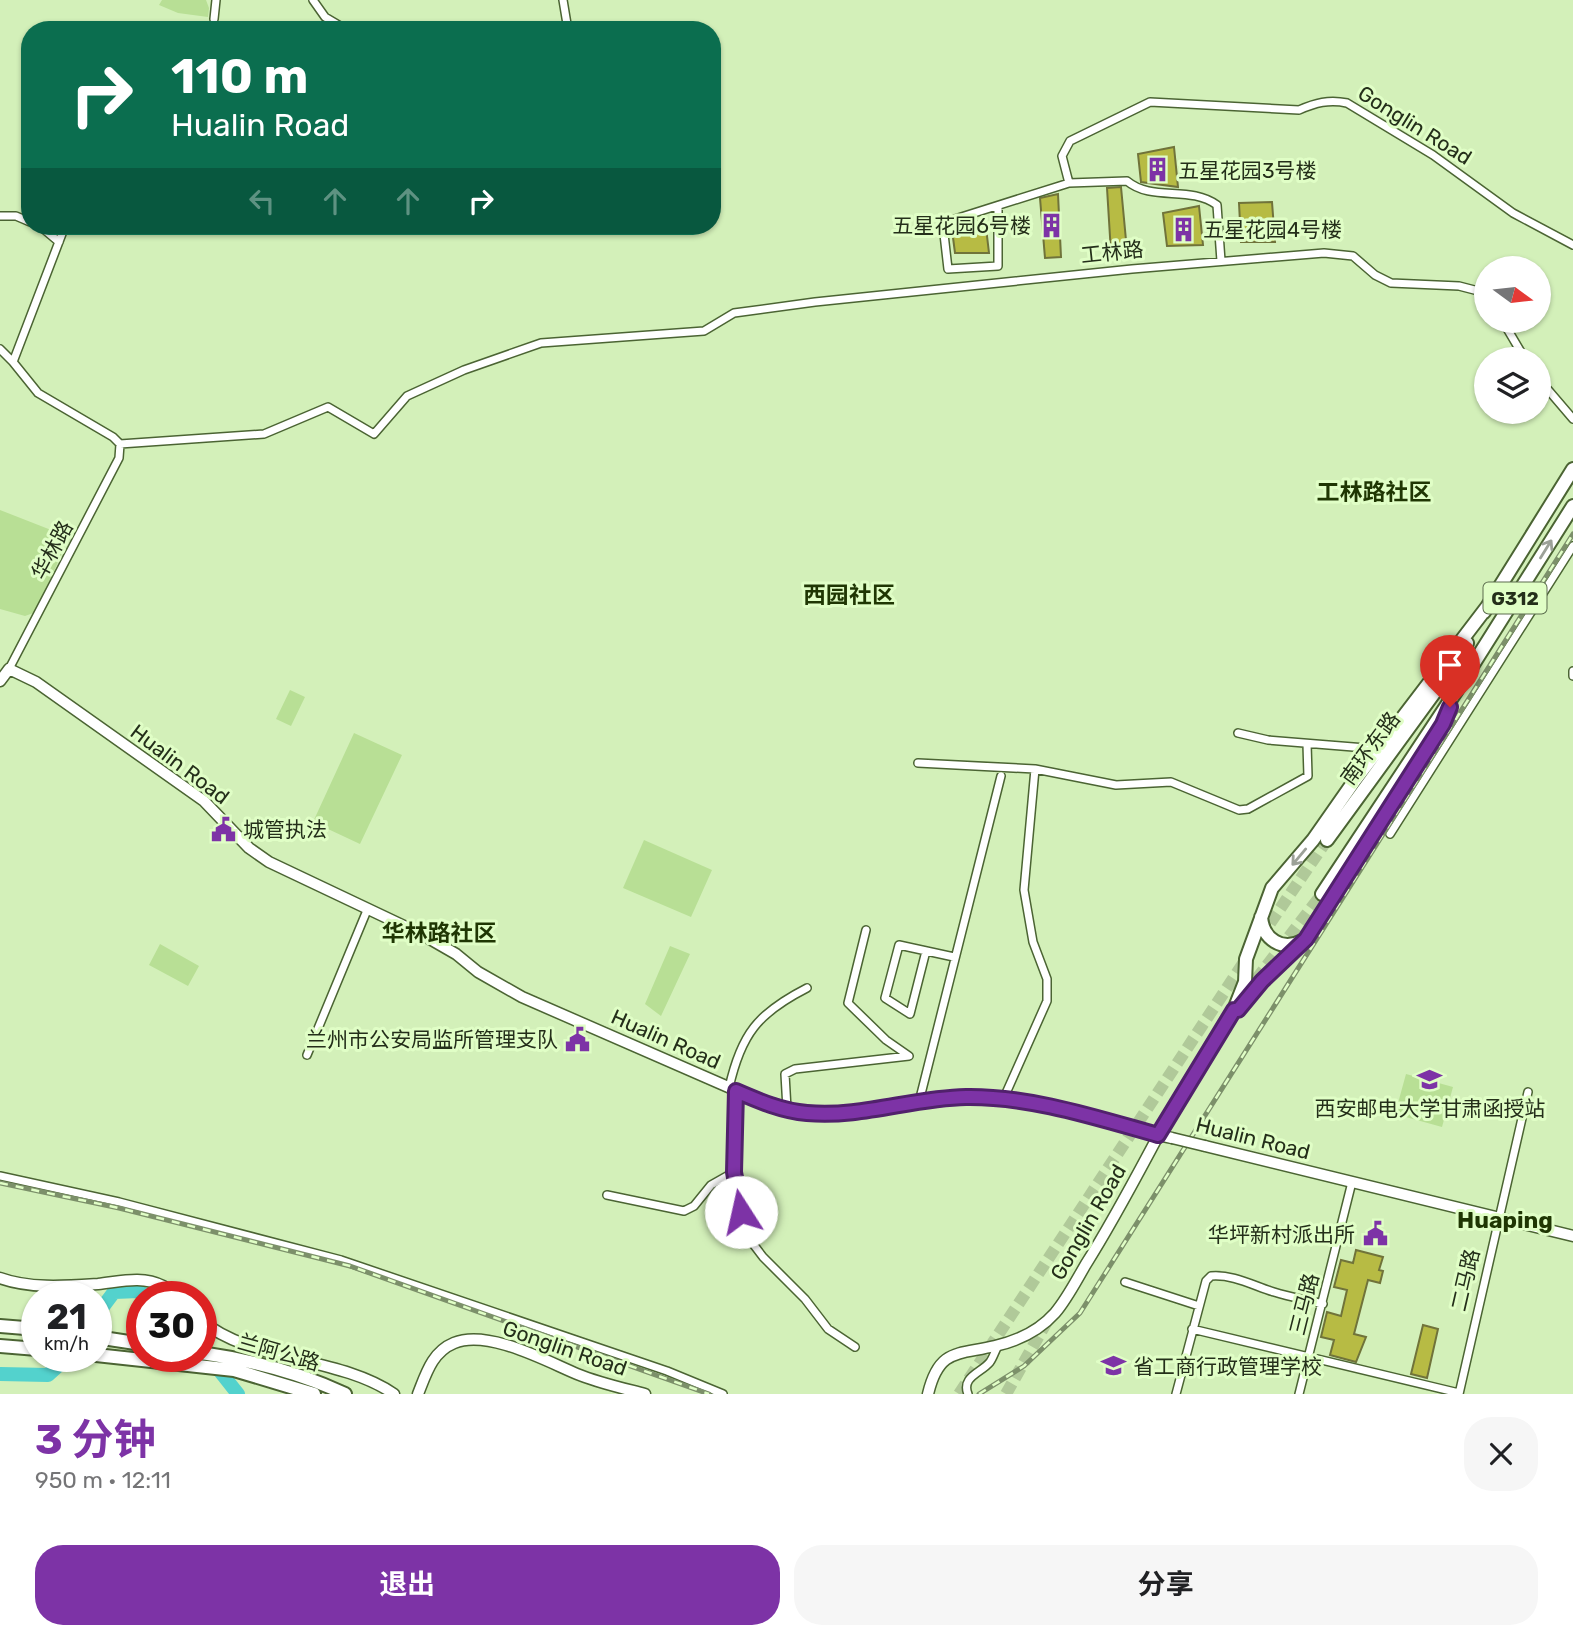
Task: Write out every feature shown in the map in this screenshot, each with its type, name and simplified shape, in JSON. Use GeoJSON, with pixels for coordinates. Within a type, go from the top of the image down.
{"type":"FeatureCollection","features":[{"type":"Feature","properties":{"kind":"highway","name":"G312"},"geometry":{"type":"LineString","coordinates":[[1487,607],[1573,469]]}},
{"type":"Feature","properties":{"kind":"highway","name":"G312"},"geometry":{"type":"LineString","coordinates":[[1457,690],[1573,506]]}},
{"type":"Feature","properties":{"kind":"highway"},"geometry":{"type":"LineString","coordinates":[[1234,1010],[1245,982],[1246,959],[1272,888],[1313,840],[1487,607]]}},
{"type":"Feature","properties":{"kind":"highway","name":"南环东路"},"geometry":{"type":"LineString","coordinates":[[1326,840],[1456,663],[1487,607]]}},
{"type":"Feature","properties":{"kind":"highway"},"geometry":{"type":"LineString","coordinates":[[1234,1010],[1238,1010],[1262,981],[1306,939],[1443,724],[1457,690]]}},
{"type":"Feature","properties":{"kind":"highway","name":"南环东路"},"geometry":{"type":"LineString","coordinates":[[1322,894],[1457,690]]}},
{"type":"Feature","properties":{"kind":"highway"},"geometry":{"type":"LineString","coordinates":[[1262,910],[1262,927],[1273,941],[1290,946],[1306,939]]}},
{"type":"Feature","properties":{"kind":"highway"},"geometry":{"type":"LineString","coordinates":[[0,1326],[21,1328]]}},
{"type":"Feature","properties":{"kind":"highway"},"geometry":{"type":"LineString","coordinates":[[0,1346],[21,1348]]}},
{"type":"Feature","properties":{"kind":"highway","name":"兰阿公路"},"geometry":{"type":"LineString","coordinates":[[217,1355],[237,1358],[345,1394]]}},
{"type":"Feature","properties":{"kind":"highway","name":"兰阿公路"},"geometry":{"type":"LineString","coordinates":[[112,1357],[234,1370],[314,1394]]}},
{"type":"Feature","properties":{"kind":"street"},"geometry":{"type":"LineString","coordinates":[[214,19],[216,0]]}},
{"type":"Feature","properties":{"kind":"street"},"geometry":{"type":"LineString","coordinates":[[313,0],[325,17],[332,21]]}},
{"type":"Feature","properties":{"kind":"street"},"geometry":{"type":"LineString","coordinates":[[563,0],[566,21]]}},
{"type":"Feature","properties":{"kind":"street","name":"Gonglin Road"},"geometry":{"type":"LineString","coordinates":[[1069,183],[1062,156],[1070,141],[1150,102],[1164,100],[1299,110],[1315,103],[1347,103],[1433,155],[1513,213],[1573,245]]}},
{"type":"Feature","properties":{"kind":"street"},"geometry":{"type":"LineString","coordinates":[[998,206],[998,266],[948,270],[945,228],[955,219],[1069,183],[1127,180],[1136,189],[1146,192],[1194,195],[1211,200],[1217,205],[1221,261]]}},
{"type":"Feature","properties":{"kind":"street"},"geometry":{"type":"LineString","coordinates":[[0,216],[21,218]]}},
{"type":"Feature","properties":{"kind":"street"},"geometry":{"type":"LineString","coordinates":[[51,235],[59,242]]}},
{"type":"Feature","properties":{"kind":"street"},"geometry":{"type":"LineString","coordinates":[[13,362],[62,235]]}},
{"type":"Feature","properties":{"kind":"street","name":"工林路"},"geometry":{"type":"LineString","coordinates":[[120,444],[264,434],[328,407],[374,434],[407,396],[464,370],[541,343],[704,331],[734,313],[1304,253],[1342,253],[1353,256],[1375,275],[1391,283],[1460,286],[1474,290]]}},
{"type":"Feature","properties":{"kind":"street"},"geometry":{"type":"LineString","coordinates":[[0,349],[38,393],[113,437],[120,444]]}},
{"type":"Feature","properties":{"kind":"street"},"geometry":{"type":"LineString","coordinates":[[1551,394],[1573,419]]}},
{"type":"Feature","properties":{"kind":"street","name":"华林路"},"geometry":{"type":"LineString","coordinates":[[9,670],[119,458],[120,444]]}},
{"type":"Feature","properties":{"kind":"street"},"geometry":{"type":"LineString","coordinates":[[1390,834],[1573,546]]}},
{"type":"Feature","properties":{"kind":"street"},"geometry":{"type":"LineString","coordinates":[[0,681],[9,670]]}},
{"type":"Feature","properties":{"kind":"street","name":"Hualin Road"},"geometry":{"type":"LineString","coordinates":[[9,670],[36,682],[204,801],[258,855],[443,946],[478,972],[522,997],[733,1090],[787,1109],[824,1114],[869,1111],[919,1101],[966,1097],[1003,1100],[1112,1122],[1573,1236]]}},
{"type":"Feature","properties":{"kind":"street"},"geometry":{"type":"LineString","coordinates":[[1238,733],[1307,744],[1379,749]]}},
{"type":"Feature","properties":{"kind":"street"},"geometry":{"type":"LineString","coordinates":[[918,763],[1035,769],[1116,785],[1171,782],[1239,810],[1248,808],[1308,776],[1307,744]]}},
{"type":"Feature","properties":{"kind":"street"},"geometry":{"type":"LineString","coordinates":[[1003,1100],[1047,1001],[1047,979],[1033,942],[1024,890],[1035,769]]}},
{"type":"Feature","properties":{"kind":"street"},"geometry":{"type":"LineString","coordinates":[[919,1101],[1001,776]]}},
{"type":"Feature","properties":{"kind":"street"},"geometry":{"type":"LineString","coordinates":[[1399,793],[1412,801]]}},
{"type":"Feature","properties":{"kind":"street"},"geometry":{"type":"LineString","coordinates":[[307,1055],[368,908]]}},
{"type":"Feature","properties":{"kind":"street"},"geometry":{"type":"LineString","coordinates":[[787,1109],[785,1074],[796,1069],[909,1056],[886,1040],[848,1003],[866,930]]}},
{"type":"Feature","properties":{"kind":"street"},"geometry":{"type":"LineString","coordinates":[[926,951],[910,1014],[886,998],[900,945],[954,957]]}},
{"type":"Feature","properties":{"kind":"street"},"geometry":{"type":"LineString","coordinates":[[807,988],[789,997],[753,1026],[736,1056],[733,1090],[734,1172],[744,1232],[763,1257],[806,1299],[828,1329],[855,1347]]}},
{"type":"Feature","properties":{"kind":"street","name":"Gonglin Road"},"geometry":{"type":"LineString","coordinates":[[928,1394],[933,1376],[954,1354],[964,1350],[998,1346],[1041,1327],[1064,1301],[1127,1195],[1158,1135],[1234,1010]]}},
{"type":"Feature","properties":{"kind":"street","name":"二马路"},"geometry":{"type":"LineString","coordinates":[[1459,1394],[1497,1218],[1528,1092]]}},
{"type":"Feature","properties":{"kind":"street"},"geometry":{"type":"LineString","coordinates":[[607,1195],[684,1211],[694,1206],[711,1185],[734,1172]]}},
{"type":"Feature","properties":{"kind":"street"},"geometry":{"type":"LineString","coordinates":[[0,1176],[119,1202],[341,1259],[667,1371],[723,1394]]}},
{"type":"Feature","properties":{"kind":"street","name":"三马路"},"geometry":{"type":"LineString","coordinates":[[1299,1394],[1352,1182]]}},
{"type":"Feature","properties":{"kind":"street"},"geometry":{"type":"LineString","coordinates":[[1176,1394],[1206,1281],[1211,1276],[1219,1275],[1323,1304]]}},
{"type":"Feature","properties":{"kind":"street"},"geometry":{"type":"LineString","coordinates":[[0,1278],[21,1284]]}},
{"type":"Feature","properties":{"kind":"street"},"geometry":{"type":"LineString","coordinates":[[112,1281],[147,1281]]}},
{"type":"Feature","properties":{"kind":"street"},"geometry":{"type":"LineString","coordinates":[[1125,1282],[1199,1306]]}},
{"type":"Feature","properties":{"kind":"street"},"geometry":{"type":"LineString","coordinates":[[1192,1329],[1459,1394]]}},
{"type":"Feature","properties":{"kind":"street"},"geometry":{"type":"LineString","coordinates":[[217,1334],[334,1368],[379,1384],[394,1394]]}},
{"type":"Feature","properties":{"kind":"street","name":"Gonglin Road"},"geometry":{"type":"LineString","coordinates":[[418,1394],[431,1361],[441,1351],[464,1340],[517,1349],[579,1375],[645,1394]]}},
{"type":"Feature","properties":{"kind":"street"},"geometry":{"type":"LineString","coordinates":[[968,1394],[968,1380],[989,1363],[998,1346]]}},
{"type":"Feature","properties":{"kind":"green space"},"geometry":{"type":"Polygon","coordinates":[[[162,0],[206,0],[208,17],[178,13],[159,5],[162,0]]]}},
{"type":"Feature","properties":{"kind":"green space"},"geometry":{"type":"Polygon","coordinates":[[[0,510],[69,537],[36,612],[25,616],[0,609],[0,510]]]}},
{"type":"Feature","properties":{"kind":"green space"},"geometry":{"type":"Polygon","coordinates":[[[290,690],[305,697],[291,726],[276,719],[290,690]]]}},
{"type":"Feature","properties":{"kind":"green space"},"geometry":{"type":"Polygon","coordinates":[[[354,733],[402,755],[360,844],[313,822],[354,733]]]}},
{"type":"Feature","properties":{"kind":"green space"},"geometry":{"type":"Polygon","coordinates":[[[644,840],[712,870],[691,917],[623,888],[644,840]]]}},
{"type":"Feature","properties":{"kind":"green space"},"geometry":{"type":"Polygon","coordinates":[[[160,944],[199,966],[188,986],[149,965],[160,944]]]}},
{"type":"Feature","properties":{"kind":"green space"},"geometry":{"type":"Polygon","coordinates":[[[670,946],[690,954],[661,1016],[645,1004],[670,946]]]}},
{"type":"Feature","properties":{"kind":"green space"},"geometry":{"type":"Polygon","coordinates":[[[1406,1074],[1453,1087],[1442,1127],[1395,1114],[1406,1074]]]}},
{"type":"Feature","properties":{"kind":"building","name":"五星花园3号楼"},"geometry":{"type":"Polygon","coordinates":[[[1174,147],[1178,187],[1141,182],[1138,154],[1174,147]]]}},
{"type":"Feature","properties":{"kind":"building"},"geometry":{"type":"Polygon","coordinates":[[[1121,187],[1127,251],[1111,253],[1107,188],[1121,187]]]}},
{"type":"Feature","properties":{"kind":"building","name":"五星花园6号楼"},"geometry":{"type":"Polygon","coordinates":[[[1058,194],[1061,257],[1045,258],[1040,198],[1058,194]]]}},
{"type":"Feature","properties":{"kind":"building"},"geometry":{"type":"Polygon","coordinates":[[[1272,202],[1275,242],[1241,242],[1239,203],[1272,202]]]}},
{"type":"Feature","properties":{"kind":"building","name":"五星花园4号楼"},"geometry":{"type":"Polygon","coordinates":[[[1199,206],[1203,245],[1167,246],[1163,213],[1199,206]]]}},
{"type":"Feature","properties":{"kind":"building"},"geometry":{"type":"Polygon","coordinates":[[[985,219],[989,253],[955,253],[952,230],[985,219]]]}},
{"type":"Feature","properties":{"kind":"building"},"geometry":{"type":"Polygon","coordinates":[[[1356,1250],[1383,1257],[1379,1270],[1383,1271],[1380,1283],[1368,1280],[1354,1334],[1366,1337],[1356,1362],[1330,1355],[1334,1340],[1321,1337],[1327,1312],[1341,1316],[1347,1290],[1334,1287],[1341,1260],[1353,1263],[1356,1250]]]}},
{"type":"Feature","properties":{"kind":"building"},"geometry":{"type":"Polygon","coordinates":[[[1423,1325],[1438,1329],[1427,1378],[1411,1374],[1423,1325]]]}},
{"type":"Feature","properties":{"kind":"waterway"},"geometry":{"type":"LineString","coordinates":[[112,1295],[114,1292],[126,1292]]}},
{"type":"Feature","properties":{"kind":"waterway"},"geometry":{"type":"LineString","coordinates":[[217,1368],[238,1394]]}},
{"type":"Feature","properties":{"kind":"waterway"},"geometry":{"type":"LineString","coordinates":[[0,1374],[48,1375],[51,1372]]}},
{"type":"Feature","properties":{"kind":"tunnel"},"geometry":{"type":"LineString","coordinates":[[1260,938],[1327,840]]}},
{"type":"Feature","properties":{"kind":"tunnel"},"geometry":{"type":"LineString","coordinates":[[1245,994],[1322,894]]}},
{"type":"Feature","properties":{"kind":"tunnel"},"geometry":{"type":"LineString","coordinates":[[959,1394],[1248,956]]}},
{"type":"Feature","properties":{"kind":"tunnel"},"geometry":{"type":"LineString","coordinates":[[1006,1394],[1049,1318]]}},
{"type":"Feature","properties":{"kind":"railway"},"geometry":{"type":"LineString","coordinates":[[979,1394],[1024,1366],[1080,1313],[1573,534]]}},
{"type":"Feature","properties":{"kind":"railway"},"geometry":{"type":"LineString","coordinates":[[0,1183],[119,1208],[350,1266],[709,1394]]}},
{"type":"Feature","properties":{"kind":"place","name":"五星花园3号楼"},"geometry":{"type":"Point","coordinates":[1158,170]}},
{"type":"Feature","properties":{"kind":"place","name":"五星花园6号楼"},"geometry":{"type":"Point","coordinates":[1051,225]}},
{"type":"Feature","properties":{"kind":"place","name":"五星花园4号楼"},"geometry":{"type":"Point","coordinates":[1183,229]}},
{"type":"Feature","properties":{"kind":"place","name":"城管执法"},"geometry":{"type":"Point","coordinates":[223,829]}},
{"type":"Feature","properties":{"kind":"place","name":"兰州市公安局监所管理支队"},"geometry":{"type":"Point","coordinates":[578,1039]}},
{"type":"Feature","properties":{"kind":"place","name":"西安邮电大学甘肃函授站"},"geometry":{"type":"Point","coordinates":[1430,1079]}},
{"type":"Feature","properties":{"kind":"place","name":"华坪新村派出所"},"geometry":{"type":"Point","coordinates":[1375,1234]}},
{"type":"Feature","properties":{"kind":"place","name":"省工商行政管理学校"},"geometry":{"type":"Point","coordinates":[1113,1366]}},
{"type":"Feature","properties":{"kind":"district","name":"工林路社区"},"geometry":{"type":"Point","coordinates":[1374,492]}},
{"type":"Feature","properties":{"kind":"district","name":"西园社区"},"geometry":{"type":"Point","coordinates":[849,595]}},
{"type":"Feature","properties":{"kind":"district","name":"华林路社区"},"geometry":{"type":"Point","coordinates":[439,933]}},
{"type":"Feature","properties":{"kind":"district","name":"Huaping"},"geometry":{"type":"Point","coordinates":[1505,1220]}},
{"type":"Feature","properties":{"kind":"route"},"geometry":{"type":"LineString","coordinates":[[741,1212],[734,1172],[736,1091],[794,1111],[824,1114],[869,1111],[919,1101],[966,1097],[1003,1100],[1112,1122],[1158,1135],[1234,1010],[1238,1010],[1262,981],[1306,939],[1443,724],[1450,707]]}}]}
